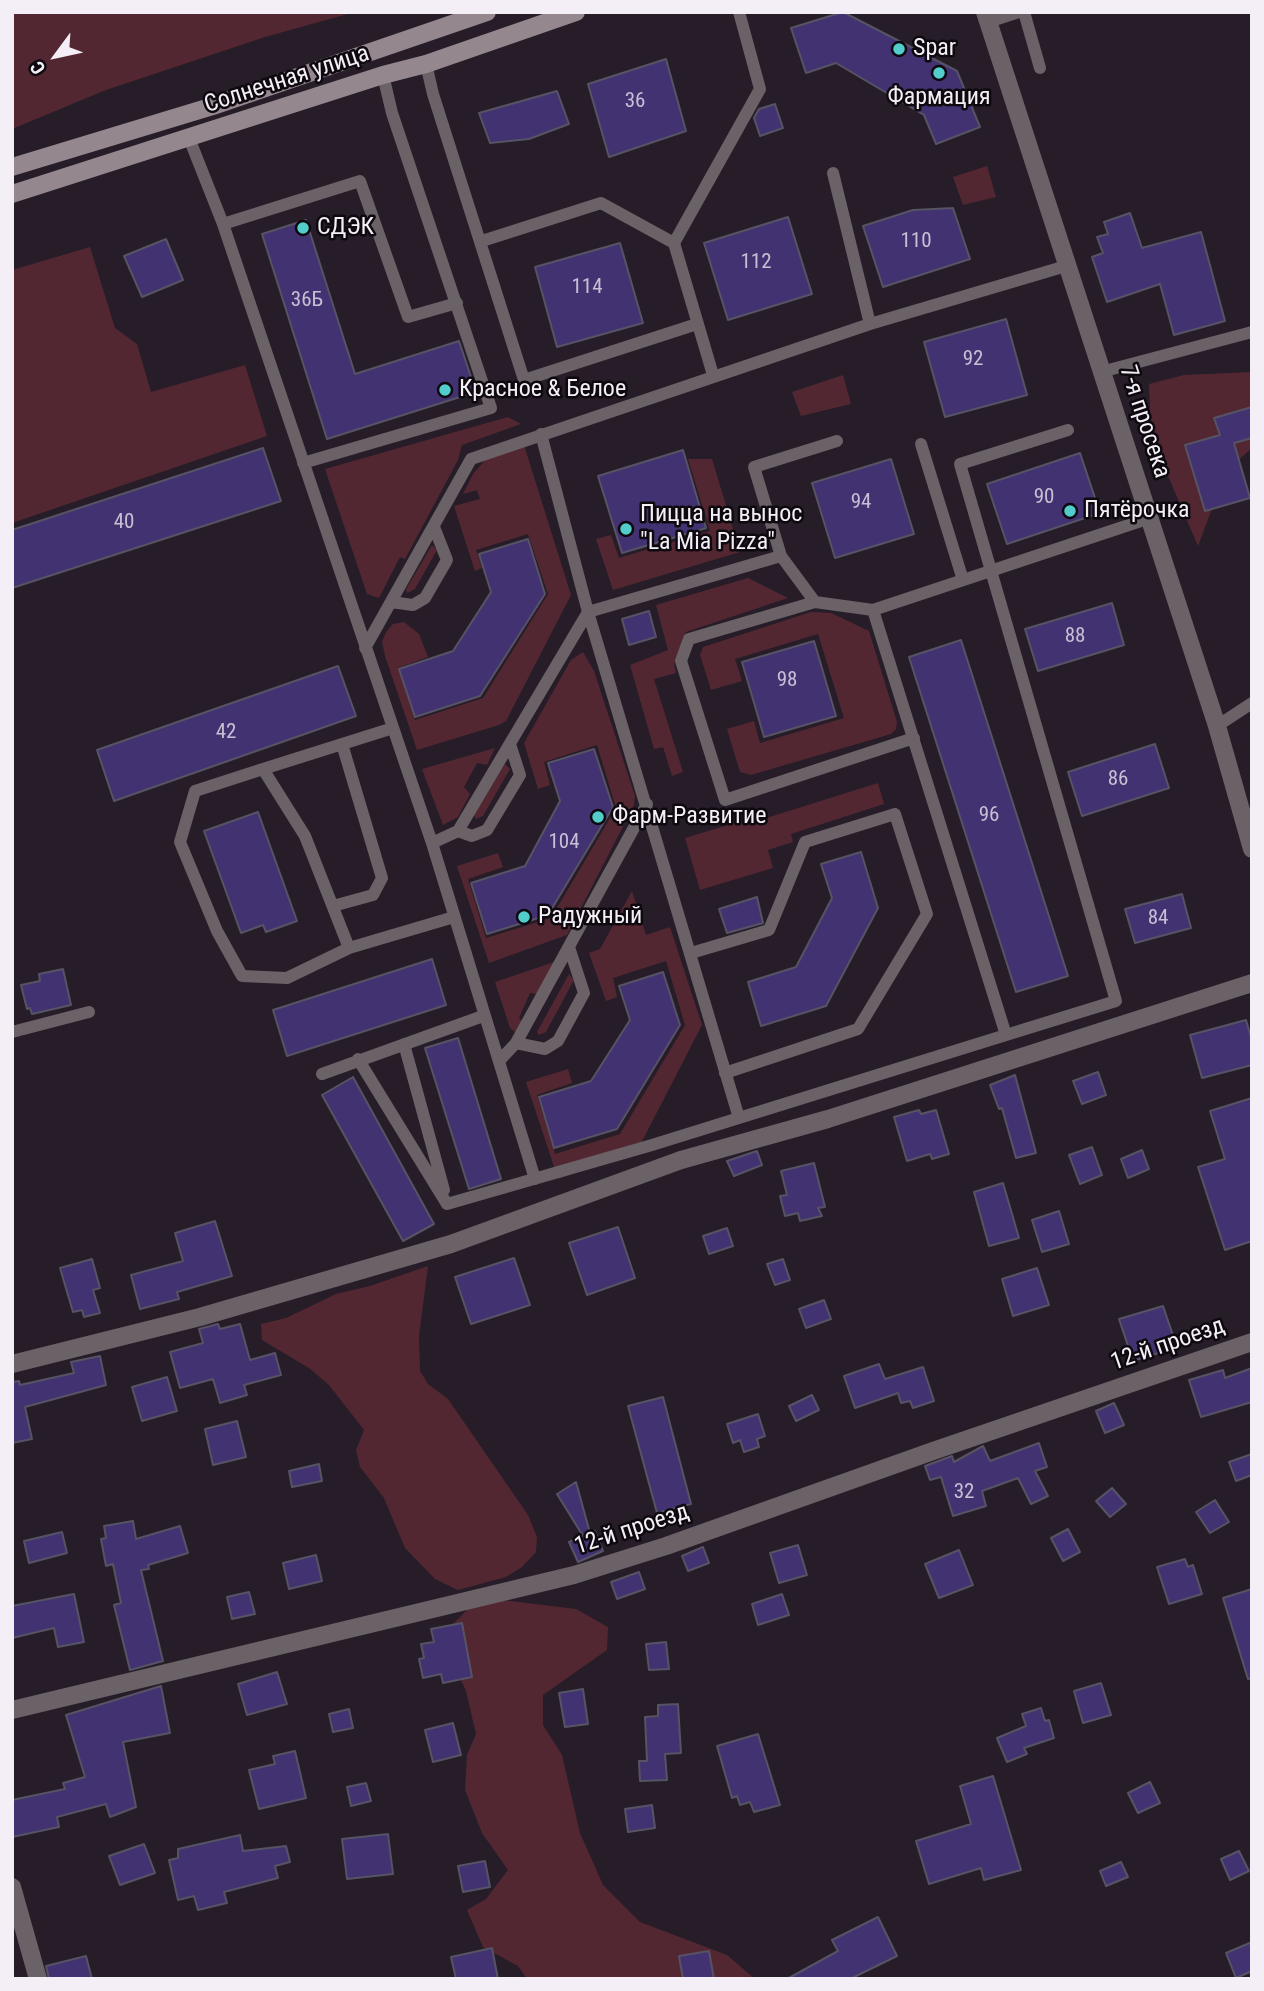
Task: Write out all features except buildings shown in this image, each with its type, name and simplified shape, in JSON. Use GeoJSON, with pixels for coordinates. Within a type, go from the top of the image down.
{"type":"FeatureCollection","features":[{"type":"Feature","properties":{"kind":"main road","name":"Солнечная улица"},"geometry":{"type":"LineString","coordinates":[[12,167],[201,110],[440,20],[487,12]]}},
{"type":"Feature","properties":{"kind":"main road","name":"Солнечная улица"},"geometry":{"type":"LineString","coordinates":[[12,194],[383,75],[426,64],[576,12]]}},
{"type":"Feature","properties":{"kind":"street","name":"7-я просека"},"geometry":{"type":"LineString","coordinates":[[986,17],[1217,726],[1252,849]]}},
{"type":"Feature","properties":{"kind":"street"},"geometry":{"type":"LineString","coordinates":[[12,1364],[200,1317],[451,1244],[681,1160],[828,1119],[1252,983]]}},
{"type":"Feature","properties":{"kind":"street","name":"12-й проезд"},"geometry":{"type":"LineString","coordinates":[[12,1710],[574,1575],[666,1546],[1252,1342]]}},
{"type":"Feature","properties":{"kind":"street"},"geometry":{"type":"LineString","coordinates":[[12,1887],[38,1979]]}},
{"type":"Feature","properties":{"kind":"lane"},"geometry":{"type":"LineString","coordinates":[[713,375],[674,243],[760,89],[739,12]]}},
{"type":"Feature","properties":{"kind":"lane"},"geometry":{"type":"LineString","coordinates":[[986,17],[1019,12]]}},
{"type":"Feature","properties":{"kind":"lane"},"geometry":{"type":"LineString","coordinates":[[1024,12],[1040,68]]}},
{"type":"Feature","properties":{"kind":"lane"},"geometry":{"type":"LineString","coordinates":[[426,64],[433,94],[524,380],[697,324]]}},
{"type":"Feature","properties":{"kind":"lane"},"geometry":{"type":"LineString","coordinates":[[303,463],[491,408],[392,113],[383,75]]}},
{"type":"Feature","properties":{"kind":"lane"},"geometry":{"type":"LineString","coordinates":[[189,138],[223,224],[432,843],[535,1179]]}},
{"type":"Feature","properties":{"kind":"lane"},"geometry":{"type":"LineString","coordinates":[[833,173],[870,324]]}},
{"type":"Feature","properties":{"kind":"lane"},"geometry":{"type":"LineString","coordinates":[[223,224],[360,181],[408,317],[457,303]]}},
{"type":"Feature","properties":{"kind":"lane"},"geometry":{"type":"LineString","coordinates":[[482,242],[601,203],[674,243]]}},
{"type":"Feature","properties":{"kind":"lane"},"geometry":{"type":"LineString","coordinates":[[365,648],[471,459],[870,324],[1066,266]]}},
{"type":"Feature","properties":{"kind":"lane"},"geometry":{"type":"LineString","coordinates":[[1101,372],[1252,332]]}},
{"type":"Feature","properties":{"kind":"lane"},"geometry":{"type":"LineString","coordinates":[[447,1204],[738,1118],[1116,1001],[960,464],[1068,430]]}},
{"type":"Feature","properties":{"kind":"lane"},"geometry":{"type":"LineString","coordinates":[[541,434],[588,612],[738,1118]]}},
{"type":"Feature","properties":{"kind":"lane"},"geometry":{"type":"LineString","coordinates":[[815,602],[781,556],[754,467],[837,441]]}},
{"type":"Feature","properties":{"kind":"lane"},"geometry":{"type":"LineString","coordinates":[[921,443],[964,580]]}},
{"type":"Feature","properties":{"kind":"lane"},"geometry":{"type":"LineString","coordinates":[[914,738],[725,800],[681,661],[689,639],[815,602],[873,610],[1150,518]]}},
{"type":"Feature","properties":{"kind":"lane"},"geometry":{"type":"LineString","coordinates":[[391,602],[413,605],[425,598],[447,560],[434,527]]}},
{"type":"Feature","properties":{"kind":"lane"},"geometry":{"type":"LineString","coordinates":[[432,843],[458,831],[588,612],[781,556]]}},
{"type":"Feature","properties":{"kind":"lane"},"geometry":{"type":"LineString","coordinates":[[873,610],[1006,1035]]}},
{"type":"Feature","properties":{"kind":"lane"},"geometry":{"type":"LineString","coordinates":[[1217,726],[1252,703]]}},
{"type":"Feature","properties":{"kind":"lane"},"geometry":{"type":"LineString","coordinates":[[393,728],[195,791],[180,842],[218,932],[242,976],[287,978],[349,948],[454,917]]}},
{"type":"Feature","properties":{"kind":"lane"},"geometry":{"type":"LineString","coordinates":[[333,906],[373,895],[382,878],[342,744]]}},
{"type":"Feature","properties":{"kind":"lane"},"geometry":{"type":"LineString","coordinates":[[458,831],[472,836],[487,830],[494,819],[520,775],[510,744]]}},
{"type":"Feature","properties":{"kind":"lane"},"geometry":{"type":"LineString","coordinates":[[263,769],[305,836],[349,948]]}},
{"type":"Feature","properties":{"kind":"lane"},"geometry":{"type":"LineString","coordinates":[[500,1060],[516,1044],[647,804]]}},
{"type":"Feature","properties":{"kind":"lane"},"geometry":{"type":"LineString","coordinates":[[691,953],[769,930],[805,842],[895,814],[927,914],[858,1029],[725,1073]]}},
{"type":"Feature","properties":{"kind":"lane"},"geometry":{"type":"LineString","coordinates":[[516,1044],[545,1049],[558,1041],[584,993],[569,947]]}},
{"type":"Feature","properties":{"kind":"lane"},"geometry":{"type":"LineString","coordinates":[[12,1032],[89,1012]]}},
{"type":"Feature","properties":{"kind":"lane"},"geometry":{"type":"LineString","coordinates":[[322,1074],[483,1016]]}},
{"type":"Feature","properties":{"kind":"lane"},"geometry":{"type":"LineString","coordinates":[[404,1044],[447,1204]]}},
{"type":"Feature","properties":{"kind":"lane"},"geometry":{"type":"LineString","coordinates":[[358,1059],[447,1204]]}},
{"type":"Feature","properties":{"kind":"shaded area"},"geometry":{"type":"Polygon","coordinates":[[[12,12],[355,12],[265,37],[106,90],[12,129],[12,12]]]}},
{"type":"Feature","properties":{"kind":"shaded area"},"geometry":{"type":"Polygon","coordinates":[[[987,166],[996,197],[963,205],[953,177],[987,166]]]}},
{"type":"Feature","properties":{"kind":"shaded area"},"geometry":{"type":"Polygon","coordinates":[[[90,247],[115,328],[137,344],[151,392],[245,365],[267,436],[12,523],[12,270],[90,247]]]}},
{"type":"Feature","properties":{"kind":"shaded area"},"geometry":{"type":"Polygon","coordinates":[[[1252,372],[1252,448],[1226,471],[1198,546],[1151,436],[1149,384],[1184,375],[1252,372]]]}},
{"type":"Feature","properties":{"kind":"shaded area"},"geometry":{"type":"Polygon","coordinates":[[[843,375],[851,404],[801,416],[792,392],[843,375]]]}},
{"type":"Feature","properties":{"kind":"shaded area"},"geometry":{"type":"Polygon","coordinates":[[[508,417],[521,424],[462,445],[458,460],[405,559],[400,557],[379,598],[367,594],[325,469],[508,417]]]}},
{"type":"Feature","properties":{"kind":"shaded area"},"geometry":{"type":"Polygon","coordinates":[[[524,445],[571,595],[506,721],[417,750],[385,656],[382,642],[386,632],[393,624],[404,622],[419,634],[428,657],[398,668],[415,720],[483,698],[548,594],[528,534],[476,550],[482,568],[475,571],[454,506],[480,499],[477,490],[463,494],[473,474],[487,458],[524,445]]]}},
{"type":"Feature","properties":{"kind":"shaded area"},"geometry":{"type":"Polygon","coordinates":[[[688,459],[712,459],[740,552],[613,590],[596,539],[611,535],[619,558],[710,531],[688,459]]]}},
{"type":"Feature","properties":{"kind":"shaded area"},"geometry":{"type":"Polygon","coordinates":[[[432,545],[437,550],[415,589],[407,593],[406,589],[432,545]]]}},
{"type":"Feature","properties":{"kind":"shaded area"},"geometry":{"type":"Polygon","coordinates":[[[748,578],[788,598],[686,632],[674,664],[676,673],[654,679],[683,772],[672,776],[663,747],[654,749],[630,665],[668,650],[656,605],[748,578]]]}},
{"type":"Feature","properties":{"kind":"shaded area"},"geometry":{"type":"Polygon","coordinates":[[[811,612],[831,613],[869,631],[897,722],[896,729],[891,734],[751,775],[740,772],[727,729],[754,721],[760,743],[844,718],[818,634],[735,659],[742,681],[711,690],[700,655],[703,647],[811,612]]]}},
{"type":"Feature","properties":{"kind":"shaded area"},"geometry":{"type":"Polygon","coordinates":[[[583,652],[594,671],[635,796],[634,805],[567,935],[489,963],[457,866],[498,853],[503,867],[468,879],[486,938],[551,918],[616,808],[597,745],[544,762],[550,785],[538,789],[524,743],[571,660],[583,652]]]}},
{"type":"Feature","properties":{"kind":"shaded area"},"geometry":{"type":"Polygon","coordinates":[[[495,748],[487,765],[477,763],[464,787],[470,794],[458,817],[443,825],[422,769],[495,748]]]}},
{"type":"Feature","properties":{"kind":"shaded area"},"geometry":{"type":"Polygon","coordinates":[[[505,764],[510,769],[483,816],[476,819],[474,815],[505,764]]]}},
{"type":"Feature","properties":{"kind":"shaded area"},"geometry":{"type":"Polygon","coordinates":[[[878,783],[884,804],[791,834],[793,842],[768,850],[773,868],[700,890],[685,838],[758,816],[760,820],[878,783]]]}},
{"type":"Feature","properties":{"kind":"shaded area"},"geometry":{"type":"Polygon","coordinates":[[[632,891],[646,935],[670,927],[702,1025],[637,1151],[558,1179],[526,1082],[568,1069],[572,1083],[537,1095],[555,1154],[620,1134],[685,1025],[666,961],[613,978],[617,997],[606,1001],[589,953],[600,949],[632,891]]]}},
{"type":"Feature","properties":{"kind":"shaded area"},"geometry":{"type":"Polygon","coordinates":[[[554,962],[537,994],[530,993],[519,1018],[523,1022],[515,1032],[510,1028],[495,982],[554,962]]]}},
{"type":"Feature","properties":{"kind":"shaded area"},"geometry":{"type":"Polygon","coordinates":[[[569,974],[574,980],[546,1032],[539,1035],[537,1032],[569,974]]]}},
{"type":"Feature","properties":{"kind":"shaded area"},"geometry":{"type":"Polygon","coordinates":[[[428,1266],[419,1336],[420,1371],[428,1384],[448,1399],[528,1515],[537,1537],[536,1552],[522,1567],[506,1577],[458,1590],[435,1579],[405,1548],[384,1498],[360,1467],[356,1450],[364,1430],[329,1385],[309,1368],[262,1340],[261,1324],[286,1318],[336,1294],[370,1286],[428,1266]]]}},
{"type":"Feature","properties":{"kind":"shaded area"},"geometry":{"type":"Polygon","coordinates":[[[502,1600],[576,1609],[608,1627],[607,1650],[543,1695],[543,1725],[562,1755],[580,1833],[603,1885],[640,1922],[727,1955],[755,1979],[527,1979],[518,1966],[483,1947],[467,1910],[486,1899],[508,1870],[482,1833],[465,1790],[467,1755],[476,1734],[466,1691],[441,1636],[468,1609],[502,1600]]]}},
{"type":"Feature","properties":{"kind":"place","name":"Spar"},"geometry":{"type":"Point","coordinates":[899,49]}},
{"type":"Feature","properties":{"kind":"place","name":"Фармация"},"geometry":{"type":"Point","coordinates":[939,73]}},
{"type":"Feature","properties":{"kind":"place","name":"СДЭК"},"geometry":{"type":"Point","coordinates":[303,228]}},
{"type":"Feature","properties":{"kind":"place","name":"Красное & Белое"},"geometry":{"type":"Point","coordinates":[445,390]}},
{"type":"Feature","properties":{"kind":"place","name":"Пятёрочка"},"geometry":{"type":"Point","coordinates":[1070,511]}},
{"type":"Feature","properties":{"kind":"place","name":"Пицца на вынос \"La Mia Pizza\""},"geometry":{"type":"Point","coordinates":[626,529]}},
{"type":"Feature","properties":{"kind":"place","name":"Фарм-Развитие"},"geometry":{"type":"Point","coordinates":[598,817]}},
{"type":"Feature","properties":{"kind":"place","name":"Радужный"},"geometry":{"type":"Point","coordinates":[524,917]}}]}
